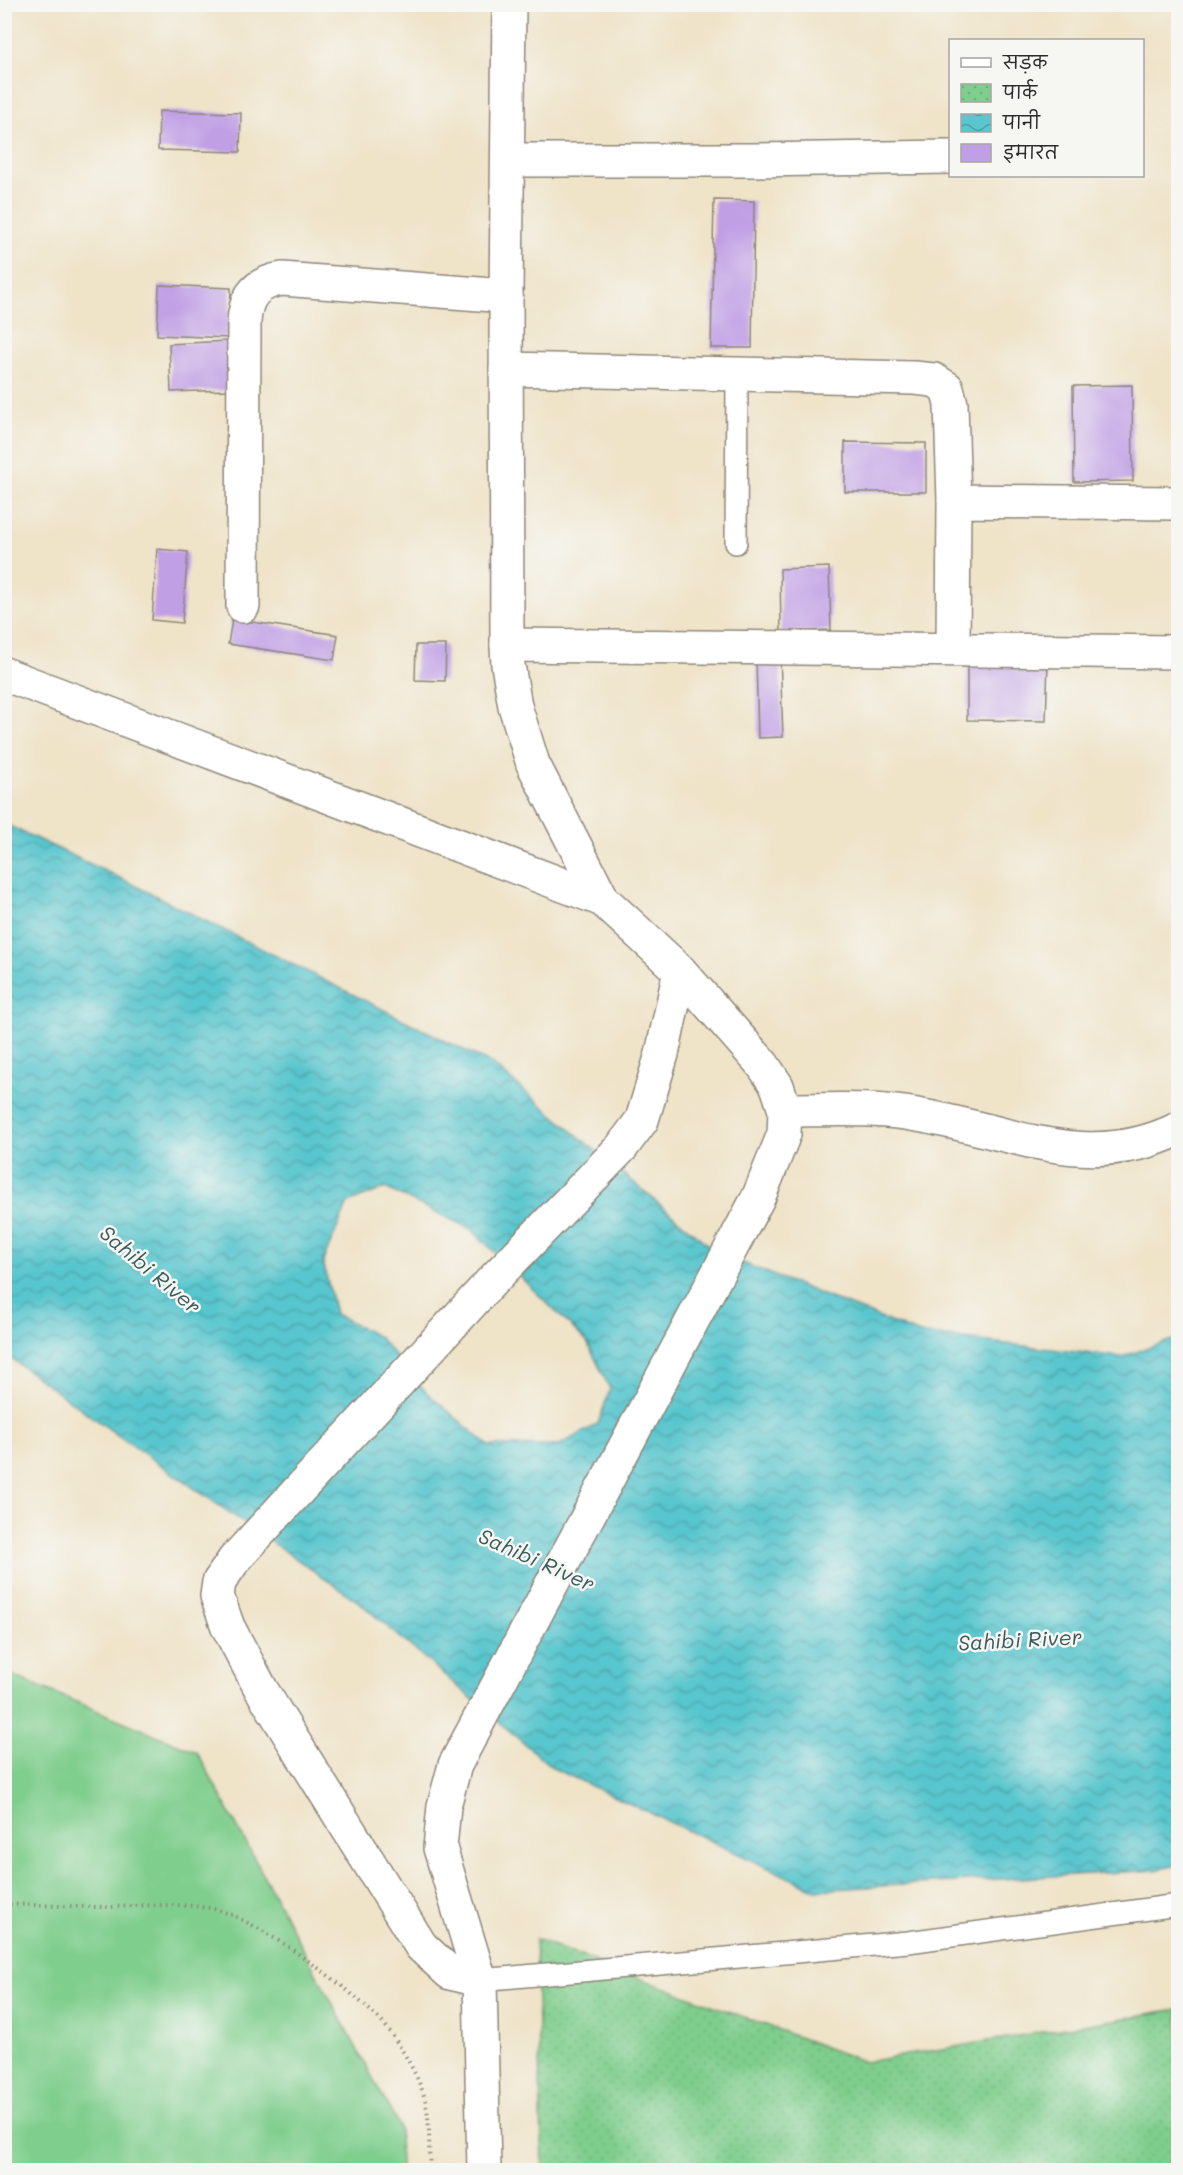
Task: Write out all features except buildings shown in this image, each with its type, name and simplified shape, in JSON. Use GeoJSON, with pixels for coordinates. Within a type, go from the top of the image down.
{"type":"FeatureCollection","features":[{"type":"Feature","properties":{"kind":"street"},"geometry":{"type":"LineString","coordinates":[[484,2170],[480,1980],[440,1848],[444,1806],[455,1765],[759,1196],[784,1134],[785,1110],[777,1086],[763,1065],[681,971],[603,900],[533,764],[515,706],[507,645],[506,296],[509,4]]}},
{"type":"Feature","properties":{"kind":"street"},"geometry":{"type":"LineString","coordinates":[[508,160],[949,157]]}},
{"type":"Feature","properties":{"kind":"street"},"geometry":{"type":"LineString","coordinates":[[243,606],[244,322],[245,308],[255,290],[266,281],[282,279],[506,296]]}},
{"type":"Feature","properties":{"kind":"street"},"geometry":{"type":"LineString","coordinates":[[507,369],[914,378],[934,380],[948,388],[951,404],[954,501],[953,648]]}},
{"type":"Feature","properties":{"kind":"street"},"geometry":{"type":"LineString","coordinates":[[954,501],[1179,503]]}},
{"type":"Feature","properties":{"kind":"street"},"geometry":{"type":"LineString","coordinates":[[507,645],[1179,652]]}},
{"type":"Feature","properties":{"kind":"street"},"geometry":{"type":"LineString","coordinates":[[4,674],[603,900]]}},
{"type":"Feature","properties":{"kind":"street"},"geometry":{"type":"LineString","coordinates":[[480,1980],[450,1973],[421,1946],[261,1689],[228,1627],[217,1596],[219,1582],[234,1560],[491,1282],[621,1148],[642,1120],[662,1054],[681,971]]}},
{"type":"Feature","properties":{"kind":"street"},"geometry":{"type":"LineString","coordinates":[[785,1110],[866,1110],[917,1115],[1075,1149],[1103,1150],[1155,1140],[1179,1129]]}},
{"type":"Feature","properties":{"kind":"lane"},"geometry":{"type":"LineString","coordinates":[[736,543],[737,374]]}},
{"type":"Feature","properties":{"kind":"lane"},"geometry":{"type":"LineString","coordinates":[[480,1980],[908,1942],[1179,1905]]}},
{"type":"Feature","properties":{"kind":"path"},"geometry":{"type":"LineString","coordinates":[[4,1904],[105,1907],[174,1906],[215,1909],[247,1923],[292,1950],[358,2000],[391,2033],[420,2085],[427,2104],[430,2170]]}},
{"type":"Feature","properties":{"kind":"green space"},"geometry":{"type":"Polygon","coordinates":[[[4,1672],[197,1752],[399,2127],[400,2170],[5,2170],[4,1672]]]}},
{"type":"Feature","properties":{"kind":"green space"},"geometry":{"type":"Polygon","coordinates":[[[535,1939],[865,2062],[1178,2009],[1178,2170],[543,2170],[535,1939]]]}},
{"type":"Feature","properties":{"kind":"water","name":"Sahibi River"},"geometry":{"type":"Polygon","coordinates":[[[5,824],[120,878],[492,1064],[718,1253],[920,1334],[1121,1357],[1178,1338],[1178,1865],[1155,1870],[816,1890],[553,1768],[360,1603],[123,1439],[5,1354],[5,824]],[[385,1188],[348,1203],[323,1261],[335,1314],[379,1337],[428,1394],[489,1446],[558,1446],[598,1424],[610,1389],[587,1342],[471,1229],[385,1188]]]}}]}
